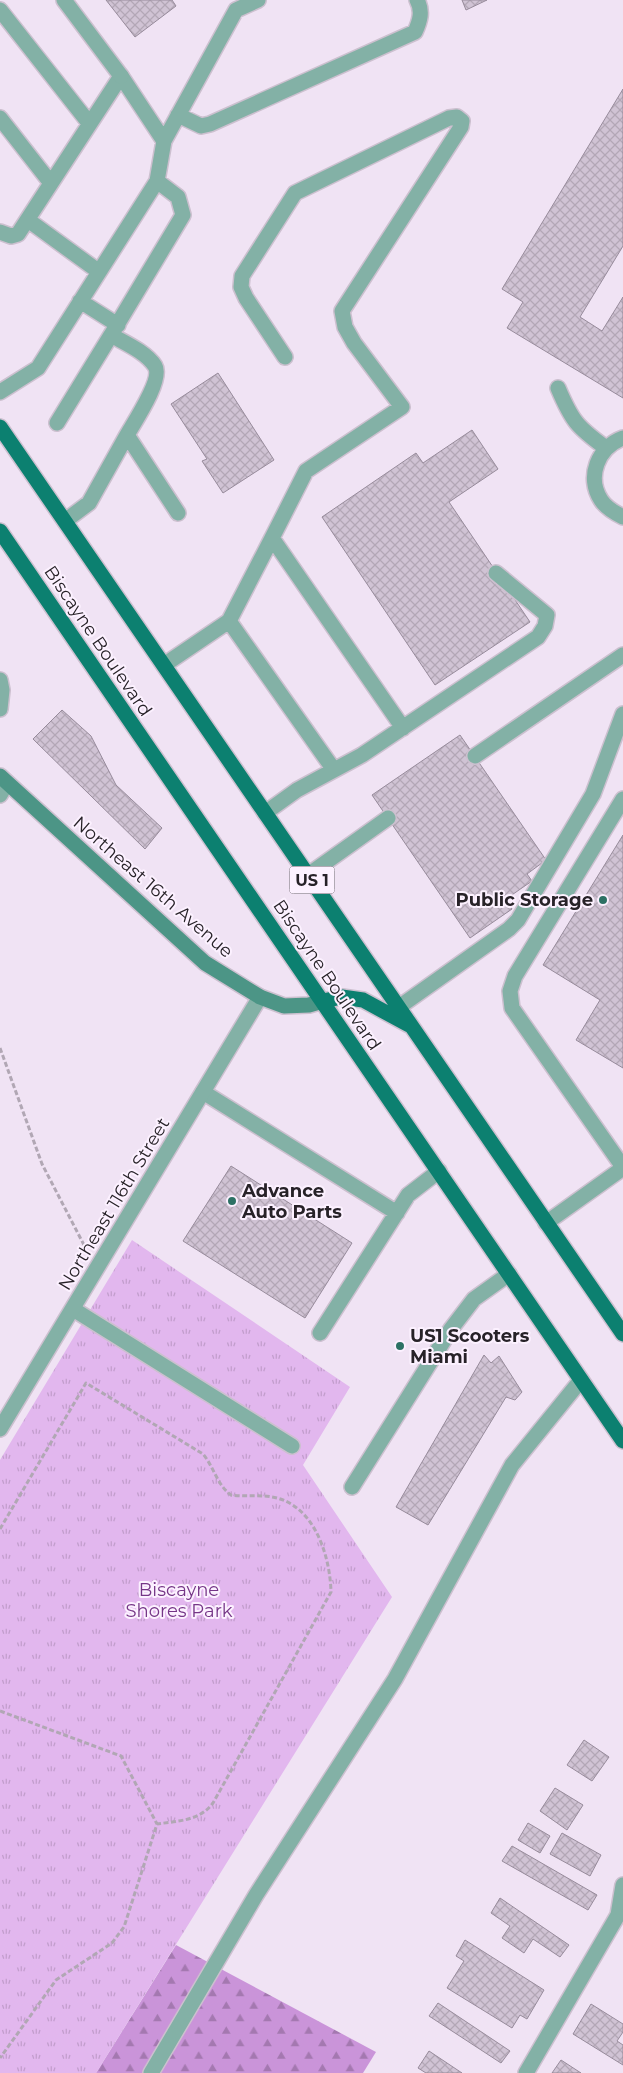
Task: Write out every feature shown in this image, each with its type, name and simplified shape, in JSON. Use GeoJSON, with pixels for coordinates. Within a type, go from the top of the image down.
{"type":"FeatureCollection","features":[{"type":"Feature","properties":{"kind":"main road","name":"US 1"},"geometry":{"type":"LineString","coordinates":[[0,427],[546,1223],[622,1330]]}},
{"type":"Feature","properties":{"kind":"main road","name":"Biscayne Boulevard"},"geometry":{"type":"LineString","coordinates":[[0,531],[623,1441]]}},
{"type":"Feature","properties":{"kind":"main road"},"geometry":{"type":"LineString","coordinates":[[323,1001],[342,997],[363,1000],[412,1027]]}},
{"type":"Feature","properties":{"kind":"street"},"geometry":{"type":"LineString","coordinates":[[64,0],[121,76],[164,141]]}},
{"type":"Feature","properties":{"kind":"street"},"geometry":{"type":"LineString","coordinates":[[0,392],[38,368],[156,181],[164,141],[236,10],[258,0]]}},
{"type":"Feature","properties":{"kind":"street"},"geometry":{"type":"LineString","coordinates":[[178,116],[201,126],[210,124],[415,32],[420,20],[421,6],[418,0]]}},
{"type":"Feature","properties":{"kind":"street"},"geometry":{"type":"LineString","coordinates":[[0,10],[90,123]]}},
{"type":"Feature","properties":{"kind":"street"},"geometry":{"type":"LineString","coordinates":[[5,234],[18,234],[50,182],[121,76]]}},
{"type":"Feature","properties":{"kind":"street"},"geometry":{"type":"LineString","coordinates":[[164,665],[229,621],[306,470],[402,407],[349,335],[342,312],[461,127],[462,121],[457,117],[449,118],[295,193],[242,276],[241,287],[246,298],[285,357]]}},
{"type":"Feature","properties":{"kind":"street"},"geometry":{"type":"LineString","coordinates":[[0,118],[50,182]]}},
{"type":"Feature","properties":{"kind":"street"},"geometry":{"type":"LineString","coordinates":[[57,423],[183,215],[178,197],[156,181]]}},
{"type":"Feature","properties":{"kind":"street"},"geometry":{"type":"LineString","coordinates":[[28,220],[98,271]]}},
{"type":"Feature","properties":{"kind":"street"},"geometry":{"type":"LineString","coordinates":[[65,521],[89,503],[157,379],[156,368],[148,358],[80,301]]}},
{"type":"Feature","properties":{"kind":"street"},"geometry":{"type":"LineString","coordinates":[[558,388],[568,411],[581,430],[606,448]]}},
{"type":"Feature","properties":{"kind":"street"},"geometry":{"type":"LineString","coordinates":[[127,435],[178,514]]}},
{"type":"Feature","properties":{"kind":"street"},"geometry":{"type":"LineString","coordinates":[[623,438],[606,448],[598,460],[594,473],[596,488],[606,506],[623,517]]}},
{"type":"Feature","properties":{"kind":"street"},"geometry":{"type":"LineString","coordinates":[[272,538],[403,728]]}},
{"type":"Feature","properties":{"kind":"street"},"geometry":{"type":"LineString","coordinates":[[265,813],[297,790],[403,728],[538,637],[545,626],[547,615],[496,573]]}},
{"type":"Feature","properties":{"kind":"street"},"geometry":{"type":"LineString","coordinates":[[229,621],[334,770]]}},
{"type":"Feature","properties":{"kind":"street"},"geometry":{"type":"LineString","coordinates":[[475,756],[623,655]]}},
{"type":"Feature","properties":{"kind":"street"},"geometry":{"type":"LineString","coordinates":[[0,680],[2,690],[0,708]]}},
{"type":"Feature","properties":{"kind":"street"},"geometry":{"type":"LineString","coordinates":[[399,1007],[509,929],[518,920],[593,794],[623,714]]}},
{"type":"Feature","properties":{"kind":"street","name":"Northeast 16th Avenue"},"geometry":{"type":"LineString","coordinates":[[2,785],[205,963],[260,997],[284,1006],[309,1005],[323,1001]]}},
{"type":"Feature","properties":{"kind":"street"},"geometry":{"type":"LineString","coordinates":[[546,1223],[623,1167],[512,1008],[510,991],[515,976],[623,799]]}},
{"type":"Feature","properties":{"kind":"street"},"geometry":{"type":"LineString","coordinates":[[308,875],[388,818]]}},
{"type":"Feature","properties":{"kind":"street","name":"Northeast 116th Street"},"geometry":{"type":"LineString","coordinates":[[0,1429],[260,997]]}},
{"type":"Feature","properties":{"kind":"street"},"geometry":{"type":"LineString","coordinates":[[203,1092],[397,1213]]}},
{"type":"Feature","properties":{"kind":"street"},"geometry":{"type":"LineString","coordinates":[[320,1333],[408,1195],[439,1171]]}},
{"type":"Feature","properties":{"kind":"street"},"geometry":{"type":"LineString","coordinates":[[352,1487],[451,1329],[474,1299],[509,1274]]}},
{"type":"Feature","properties":{"kind":"street"},"geometry":{"type":"LineString","coordinates":[[73,1309],[292,1446]]}},
{"type":"Feature","properties":{"kind":"street"},"geometry":{"type":"LineString","coordinates":[[151,2073],[256,1895],[395,1679],[512,1466],[582,1380]]}},
{"type":"Feature","properties":{"kind":"street"},"geometry":{"type":"LineString","coordinates":[[527,2072],[618,1916],[623,1884]]}},
{"type":"Feature","properties":{"kind":"path"},"geometry":{"type":"LineString","coordinates":[[0,1048],[42,1164],[96,1270]]}},
{"type":"Feature","properties":{"kind":"path"},"geometry":{"type":"LineString","coordinates":[[0,1528],[86,1383],[203,1454],[212,1467],[220,1485],[230,1495],[275,1497],[293,1503],[312,1524],[326,1557],[331,1575],[331,1592],[207,1811],[199,1816],[157,1824]]}},
{"type":"Feature","properties":{"kind":"path"},"geometry":{"type":"LineString","coordinates":[[0,1711],[121,1756],[157,1824],[124,1927],[112,1943],[56,1980],[0,2058]]}},
{"type":"Feature","properties":{"kind":"green space","name":"Biscayne Shores Park"},"geometry":{"type":"Polygon","coordinates":[[[132,1240],[350,1387],[303,1465],[392,1597],[96,2073],[0,2073],[0,1460],[132,1240]]]}},
{"type":"Feature","properties":{"kind":"green space"},"geometry":{"type":"Polygon","coordinates":[[[176,1945],[376,2052],[363,2073],[96,2073],[176,1945]]]}},
{"type":"Feature","properties":{"kind":"building"},"geometry":{"type":"Polygon","coordinates":[[[106,0],[172,0],[176,6],[135,37],[106,0]]]}},
{"type":"Feature","properties":{"kind":"building"},"geometry":{"type":"Polygon","coordinates":[[[462,0],[487,0],[466,10],[462,0]]]}},
{"type":"Feature","properties":{"kind":"building"},"geometry":{"type":"Polygon","coordinates":[[[623,89],[623,246],[580,317],[602,331],[623,297],[623,398],[507,328],[523,302],[502,289],[623,89]]]}},
{"type":"Feature","properties":{"kind":"building"},"geometry":{"type":"Polygon","coordinates":[[[218,373],[274,460],[223,493],[202,461],[207,459],[171,404],[218,373]]]}},
{"type":"Feature","properties":{"kind":"building"},"geometry":{"type":"Polygon","coordinates":[[[472,430],[498,469],[449,502],[530,622],[435,685],[322,517],[416,453],[423,463],[472,430]]]}},
{"type":"Feature","properties":{"kind":"building"},"geometry":{"type":"Polygon","coordinates":[[[62,710],[91,736],[116,785],[162,828],[145,849],[33,739],[62,710]]]}},
{"type":"Feature","properties":{"kind":"building"},"geometry":{"type":"Polygon","coordinates":[[[460,735],[546,860],[527,874],[532,881],[506,899],[512,909],[470,938],[372,795],[460,735]]]}},
{"type":"Feature","properties":{"kind":"building","name":"Public Storage"},"geometry":{"type":"Polygon","coordinates":[[[623,835],[623,1068],[576,1040],[600,1000],[543,965],[623,835]]]}},
{"type":"Feature","properties":{"kind":"building"},"geometry":{"type":"Polygon","coordinates":[[[231,1166],[352,1243],[305,1318],[183,1241],[231,1166]]]}},
{"type":"Feature","properties":{"kind":"building"},"geometry":{"type":"Polygon","coordinates":[[[484,1355],[491,1363],[499,1356],[522,1392],[515,1400],[506,1397],[428,1525],[396,1507],[484,1355]]]}},
{"type":"Feature","properties":{"kind":"building"},"geometry":{"type":"Polygon","coordinates":[[[584,1740],[609,1757],[592,1781],[567,1765],[584,1740]]]}},
{"type":"Feature","properties":{"kind":"building"},"geometry":{"type":"Polygon","coordinates":[[[555,1788],[583,1805],[567,1830],[540,1811],[555,1788]]]}},
{"type":"Feature","properties":{"kind":"building"},"geometry":{"type":"Polygon","coordinates":[[[528,1823],[550,1836],[540,1853],[518,1840],[528,1823]]]}},
{"type":"Feature","properties":{"kind":"building"},"geometry":{"type":"Polygon","coordinates":[[[562,1833],[601,1855],[590,1876],[550,1854],[562,1833]]]}},
{"type":"Feature","properties":{"kind":"building"},"geometry":{"type":"Polygon","coordinates":[[[512,1846],[597,1895],[588,1910],[502,1861],[512,1846]]]}},
{"type":"Feature","properties":{"kind":"building"},"geometry":{"type":"Polygon","coordinates":[[[500,1898],[569,1945],[560,1957],[533,1939],[524,1953],[502,1938],[510,1926],[491,1913],[500,1898]]]}},
{"type":"Feature","properties":{"kind":"building"},"geometry":{"type":"Polygon","coordinates":[[[465,1940],[544,1990],[527,2019],[520,2015],[512,2028],[447,1988],[464,1961],[456,1956],[465,1940]]]}},
{"type":"Feature","properties":{"kind":"building"},"geometry":{"type":"Polygon","coordinates":[[[438,2003],[510,2051],[501,2063],[429,2016],[438,2003]]]}},
{"type":"Feature","properties":{"kind":"building"},"geometry":{"type":"Polygon","coordinates":[[[591,2004],[623,2024],[623,2032],[617,2041],[623,2045],[623,2065],[573,2034],[591,2004]]]}},
{"type":"Feature","properties":{"kind":"building"},"geometry":{"type":"Polygon","coordinates":[[[429,2051],[462,2073],[426,2073],[418,2068],[429,2051]]]}},
{"type":"Feature","properties":{"kind":"building"},"geometry":{"type":"Polygon","coordinates":[[[561,2060],[581,2073],[552,2073],[561,2060]]]}},
{"type":"Feature","properties":{"kind":"place","name":"Public Storage"},"geometry":{"type":"Point","coordinates":[603,900]}},
{"type":"Feature","properties":{"kind":"place","name":"Advance Auto Parts"},"geometry":{"type":"Point","coordinates":[232,1201]}},
{"type":"Feature","properties":{"kind":"place","name":"US1 Scooters Miami"},"geometry":{"type":"Point","coordinates":[400,1346]}}]}
